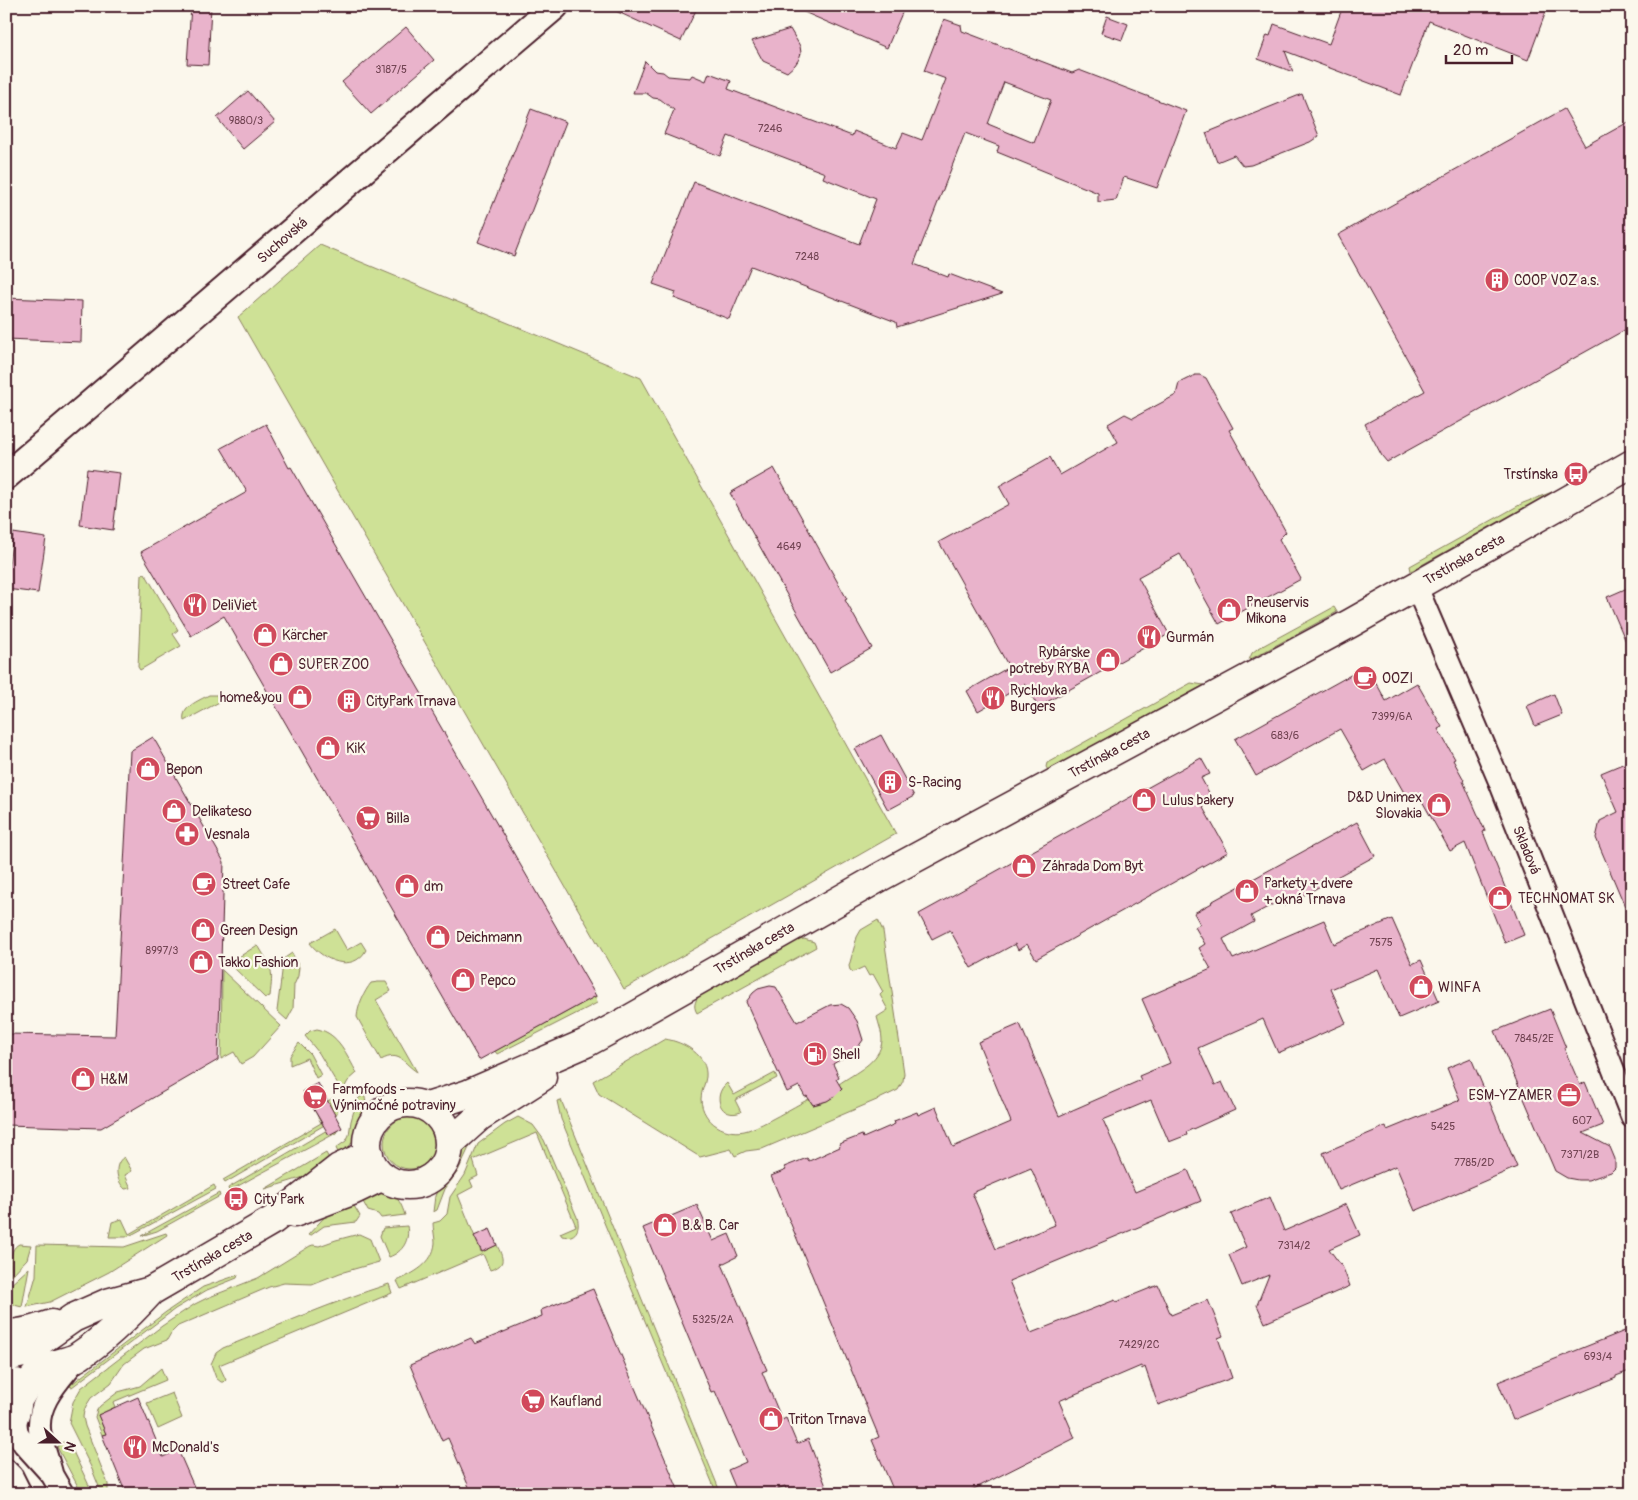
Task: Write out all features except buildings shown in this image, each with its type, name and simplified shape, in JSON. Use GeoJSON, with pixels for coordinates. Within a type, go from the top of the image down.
{"type":"FeatureCollection","features":[{"type":"Feature","properties":{"kind":"main road","name":"Trstínska cesta"},"geometry":{"type":"LineString","coordinates":[[586,1043],[564,1063],[479,1117],[450,1144],[446,1161],[435,1175],[427,1180],[410,1185],[392,1182],[376,1165],[367,1143],[369,1132],[382,1112],[392,1106],[404,1102],[412,1102],[427,1107],[468,1094],[586,1043],[882,876],[1224,692],[1632,464]]}},
{"type":"Feature","properties":{"kind":"main road"},"geometry":{"type":"LineString","coordinates":[[427,1107],[444,1122],[450,1144]]}},
{"type":"Feature","properties":{"kind":"main road","name":"Trstínska cesta"},"geometry":{"type":"LineString","coordinates":[[6,1358],[23,1353],[72,1318],[107,1303],[151,1291],[273,1220],[352,1191],[376,1165]]}},
{"type":"Feature","properties":{"kind":"main road","name":"Trstínska cesta"},"geometry":{"type":"LineString","coordinates":[[13,1415],[25,1387],[36,1375],[51,1366],[77,1358],[119,1325],[151,1291]]}},
{"type":"Feature","properties":{"kind":"main road"},"geometry":{"type":"LineString","coordinates":[[6,1334],[30,1331],[72,1318]]}},
{"type":"Feature","properties":{"kind":"main road"},"geometry":{"type":"LineString","coordinates":[[6,1367],[16,1384],[13,1415]]}},
{"type":"Feature","properties":{"kind":"street","name":"Suchovská"},"geometry":{"type":"LineString","coordinates":[[7,474],[555,6]]}},
{"type":"Feature","properties":{"kind":"street","name":"Skladová"},"geometry":{"type":"LineString","coordinates":[[1416,586],[1500,780],[1632,1117]]}},
{"type":"Feature","properties":{"kind":"street"},"geometry":{"type":"LineString","coordinates":[[52,1475],[40,1434],[41,1413],[45,1401],[52,1390],[77,1358]]}},
{"type":"Feature","properties":{"kind":"street"},"geometry":{"type":"LineString","coordinates":[[13,1415],[17,1432],[24,1444],[52,1475],[63,1494]]}},
{"type":"Feature","properties":{"kind":"street"},"geometry":{"type":"LineString","coordinates":[[6,1470],[12,1476],[21,1494]]}},
{"type":"Feature","properties":{"kind":"green space"},"geometry":{"type":"Polygon","coordinates":[[[320,245],[641,378],[896,834],[624,989],[238,317],[320,245]]]}},
{"type":"Feature","properties":{"kind":"green space"},"geometry":{"type":"Polygon","coordinates":[[[1552,492],[1411,571],[1410,566],[1523,503],[1552,492]]]}},
{"type":"Feature","properties":{"kind":"green space"},"geometry":{"type":"Polygon","coordinates":[[[145,573],[178,630],[173,634],[181,646],[140,670],[138,667],[142,574],[145,573]]]}},
{"type":"Feature","properties":{"kind":"green space"},"geometry":{"type":"Polygon","coordinates":[[[1334,607],[1337,612],[1249,660],[1252,653],[1257,649],[1334,607]]]}},
{"type":"Feature","properties":{"kind":"green space"},"geometry":{"type":"Polygon","coordinates":[[[1191,683],[1204,685],[1048,770],[1046,767],[1047,763],[1191,683]]]}},
{"type":"Feature","properties":{"kind":"green space"},"geometry":{"type":"Polygon","coordinates":[[[209,695],[221,695],[223,700],[184,721],[185,712],[188,708],[209,695]]]}},
{"type":"Feature","properties":{"kind":"green space"},"geometry":{"type":"Polygon","coordinates":[[[878,920],[883,931],[904,1073],[903,1081],[898,1090],[762,1149],[746,1151],[735,1156],[731,1149],[700,1157],[599,1094],[593,1081],[665,1039],[687,1047],[699,1056],[703,1062],[706,1069],[706,1077],[701,1096],[702,1108],[711,1121],[724,1130],[740,1132],[748,1130],[809,1099],[813,1105],[829,1100],[841,1089],[839,1084],[872,1061],[880,1048],[882,1037],[877,1017],[888,1010],[880,995],[883,992],[873,974],[869,976],[864,967],[853,972],[849,966],[857,937],[861,930],[878,920]]]}},
{"type":"Feature","properties":{"kind":"green space"},"geometry":{"type":"Polygon","coordinates":[[[335,929],[347,950],[361,942],[366,950],[360,957],[346,963],[338,962],[322,955],[310,943],[335,929]]]}},
{"type":"Feature","properties":{"kind":"green space"},"geometry":{"type":"Polygon","coordinates":[[[804,939],[814,942],[816,947],[697,1013],[695,1002],[702,993],[795,941],[804,939]]]}},
{"type":"Feature","properties":{"kind":"green space"},"geometry":{"type":"Polygon","coordinates":[[[256,946],[259,947],[271,970],[270,996],[265,998],[231,965],[231,962],[256,946]]]}},
{"type":"Feature","properties":{"kind":"green space"},"geometry":{"type":"Polygon","coordinates":[[[292,953],[299,967],[294,985],[293,1009],[287,1020],[277,1011],[282,972],[279,962],[292,953]]]}},
{"type":"Feature","properties":{"kind":"green space"},"geometry":{"type":"Polygon","coordinates":[[[222,970],[281,1026],[253,1057],[241,1064],[234,1052],[221,1059],[222,970]]]}},
{"type":"Feature","properties":{"kind":"green space"},"geometry":{"type":"Polygon","coordinates":[[[386,982],[391,991],[376,1000],[417,1072],[397,1057],[387,1057],[381,1060],[357,1017],[360,1003],[366,990],[371,983],[386,982]]]}},
{"type":"Feature","properties":{"kind":"green space"},"geometry":{"type":"Polygon","coordinates":[[[596,996],[597,1003],[497,1054],[495,1051],[596,996]]]}},
{"type":"Feature","properties":{"kind":"green space"},"geometry":{"type":"Polygon","coordinates":[[[317,1029],[325,1031],[337,1040],[357,1073],[348,1081],[342,1092],[319,1053],[305,1036],[310,1031],[317,1029]]]}},
{"type":"Feature","properties":{"kind":"green space"},"geometry":{"type":"Polygon","coordinates":[[[299,1043],[310,1054],[321,1075],[316,1078],[307,1058],[290,1065],[290,1056],[299,1043]]]}},
{"type":"Feature","properties":{"kind":"green space"},"geometry":{"type":"Polygon","coordinates":[[[775,1073],[777,1078],[735,1100],[741,1112],[728,1113],[720,1105],[720,1094],[722,1088],[727,1083],[734,1095],[775,1073]]]}},
{"type":"Feature","properties":{"kind":"green space"},"geometry":{"type":"Polygon","coordinates":[[[364,1094],[366,1112],[361,1126],[353,1141],[340,1157],[336,1148],[346,1141],[357,1100],[364,1094]]]}},
{"type":"Feature","properties":{"kind":"green space"},"geometry":{"type":"Polygon","coordinates":[[[333,1098],[340,1102],[333,1120],[225,1183],[223,1180],[321,1123],[314,1109],[333,1098]]]}},
{"type":"Feature","properties":{"kind":"green space"},"geometry":{"type":"Polygon","coordinates":[[[561,1100],[721,1494],[717,1494],[561,1119],[557,1101],[561,1100]]]}},
{"type":"Feature","properties":{"kind":"green space"},"geometry":{"type":"Polygon","coordinates":[[[405,1117],[415,1117],[429,1124],[436,1138],[436,1148],[429,1162],[415,1169],[405,1169],[395,1165],[388,1158],[384,1148],[384,1138],[388,1128],[395,1121],[405,1117]]]}},
{"type":"Feature","properties":{"kind":"green space"},"geometry":{"type":"Polygon","coordinates":[[[518,1117],[533,1125],[544,1140],[577,1217],[578,1226],[576,1233],[567,1237],[562,1236],[560,1233],[576,1226],[537,1133],[473,1160],[478,1176],[470,1180],[473,1187],[458,1195],[481,1252],[497,1245],[502,1257],[499,1266],[490,1270],[483,1254],[401,1289],[397,1281],[422,1267],[431,1257],[435,1243],[433,1223],[440,1221],[447,1214],[450,1197],[465,1175],[478,1144],[518,1117]]]}},
{"type":"Feature","properties":{"kind":"green space"},"geometry":{"type":"Polygon","coordinates":[[[334,1126],[338,1129],[336,1133],[229,1191],[228,1188],[334,1126]]]}},
{"type":"Feature","properties":{"kind":"green space"},"geometry":{"type":"Polygon","coordinates":[[[473,1139],[458,1171],[445,1189],[437,1210],[433,1212],[438,1189],[455,1169],[464,1149],[473,1139]]]}},
{"type":"Feature","properties":{"kind":"green space"},"geometry":{"type":"Polygon","coordinates":[[[326,1153],[331,1162],[304,1177],[265,1189],[326,1153]]]}},
{"type":"Feature","properties":{"kind":"green space"},"geometry":{"type":"Polygon","coordinates":[[[124,1157],[132,1171],[125,1175],[131,1188],[125,1189],[117,1173],[118,1164],[124,1157]]]}},
{"type":"Feature","properties":{"kind":"green space"},"geometry":{"type":"Polygon","coordinates":[[[214,1185],[216,1189],[133,1234],[126,1237],[109,1237],[112,1222],[122,1219],[129,1234],[214,1185]]]}},
{"type":"Feature","properties":{"kind":"green space"},"geometry":{"type":"Polygon","coordinates":[[[374,1189],[386,1191],[395,1196],[405,1215],[381,1218],[378,1214],[368,1211],[359,1194],[374,1189]]]}},
{"type":"Feature","properties":{"kind":"green space"},"geometry":{"type":"Polygon","coordinates":[[[219,1193],[220,1196],[157,1231],[141,1236],[219,1193]]]}},
{"type":"Feature","properties":{"kind":"green space"},"geometry":{"type":"Polygon","coordinates":[[[350,1199],[360,1216],[356,1222],[324,1226],[310,1236],[308,1235],[330,1211],[350,1199]]]}},
{"type":"Feature","properties":{"kind":"green space"},"geometry":{"type":"Polygon","coordinates":[[[407,1226],[406,1241],[402,1249],[389,1257],[380,1236],[383,1228],[407,1226]]]}},
{"type":"Feature","properties":{"kind":"green space"},"geometry":{"type":"Polygon","coordinates":[[[166,1233],[167,1235],[109,1272],[50,1302],[27,1307],[36,1276],[37,1245],[124,1247],[166,1233]]]}},
{"type":"Feature","properties":{"kind":"green space"},"geometry":{"type":"Polygon","coordinates":[[[359,1234],[370,1239],[379,1262],[340,1273],[312,1284],[284,1283],[269,1287],[178,1326],[167,1340],[144,1349],[124,1364],[111,1383],[91,1398],[84,1411],[85,1426],[108,1484],[108,1494],[102,1494],[69,1423],[73,1402],[81,1388],[162,1326],[195,1304],[258,1278],[310,1246],[319,1246],[359,1234]]]}},
{"type":"Feature","properties":{"kind":"green space"},"geometry":{"type":"Polygon","coordinates":[[[19,1244],[31,1245],[27,1259],[11,1276],[13,1250],[19,1244]]]}},
{"type":"Feature","properties":{"kind":"green space"},"geometry":{"type":"Polygon","coordinates":[[[29,1268],[22,1307],[6,1303],[9,1286],[29,1268]]]}},
{"type":"Feature","properties":{"kind":"green space"},"geometry":{"type":"Polygon","coordinates":[[[238,1275],[237,1278],[207,1290],[175,1309],[72,1387],[69,1386],[166,1312],[203,1287],[238,1275]]]}},
{"type":"Feature","properties":{"kind":"green space"},"geometry":{"type":"Polygon","coordinates":[[[389,1284],[392,1293],[219,1365],[226,1380],[221,1382],[216,1378],[211,1364],[216,1353],[223,1348],[326,1306],[389,1284]]]}},
{"type":"Feature","properties":{"kind":"green space"},"geometry":{"type":"Polygon","coordinates":[[[161,1368],[166,1380],[113,1402],[115,1407],[98,1415],[106,1434],[102,1435],[95,1417],[100,1406],[118,1392],[140,1386],[161,1368]]]}},
{"type":"Feature","properties":{"kind":"green space"},"geometry":{"type":"Polygon","coordinates":[[[172,1393],[182,1418],[158,1429],[147,1403],[172,1393]]]}},
{"type":"Feature","properties":{"kind":"green space"},"geometry":{"type":"Polygon","coordinates":[[[63,1442],[69,1443],[93,1494],[82,1494],[57,1447],[63,1442]]]}},
{"type":"Feature","properties":{"kind":"place","name":"COOP VOZ a.s."},"geometry":{"type":"Point","coordinates":[1497,280]}},
{"type":"Feature","properties":{"kind":"place","name":"Trstínska"},"geometry":{"type":"Point","coordinates":[1576,474]}},
{"type":"Feature","properties":{"kind":"place","name":"DeliViet"},"geometry":{"type":"Point","coordinates":[195,605]}},
{"type":"Feature","properties":{"kind":"place","name":"Pneuservis Mikona"},"geometry":{"type":"Point","coordinates":[1229,610]}},
{"type":"Feature","properties":{"kind":"place","name":"Kärcher"},"geometry":{"type":"Point","coordinates":[265,635]}},
{"type":"Feature","properties":{"kind":"place","name":"Gurmán"},"geometry":{"type":"Point","coordinates":[1149,637]}},
{"type":"Feature","properties":{"kind":"place","name":"Rybárske potreby RYBA"},"geometry":{"type":"Point","coordinates":[1108,660]}},
{"type":"Feature","properties":{"kind":"place","name":"SUPER ZOO"},"geometry":{"type":"Point","coordinates":[281,664]}},
{"type":"Feature","properties":{"kind":"place","name":"OOZI"},"geometry":{"type":"Point","coordinates":[1365,678]}},
{"type":"Feature","properties":{"kind":"place","name":"home&you"},"geometry":{"type":"Point","coordinates":[300,697]}},
{"type":"Feature","properties":{"kind":"place","name":"Rychlovka Burgers"},"geometry":{"type":"Point","coordinates":[993,698]}},
{"type":"Feature","properties":{"kind":"place","name":"CityPark Trnava"},"geometry":{"type":"Point","coordinates":[349,701]}},
{"type":"Feature","properties":{"kind":"place","name":"KiK"},"geometry":{"type":"Point","coordinates":[328,748]}},
{"type":"Feature","properties":{"kind":"place","name":"Bepon"},"geometry":{"type":"Point","coordinates":[148,769]}},
{"type":"Feature","properties":{"kind":"place","name":"S-Racing"},"geometry":{"type":"Point","coordinates":[890,782]}},
{"type":"Feature","properties":{"kind":"place","name":"Lulus bakery"},"geometry":{"type":"Point","coordinates":[1144,800]}},
{"type":"Feature","properties":{"kind":"place","name":"D&D Unimex Slovakia"},"geometry":{"type":"Point","coordinates":[1439,805]}},
{"type":"Feature","properties":{"kind":"place","name":"Delikateso"},"geometry":{"type":"Point","coordinates":[174,811]}},
{"type":"Feature","properties":{"kind":"place","name":"Billa"},"geometry":{"type":"Point","coordinates":[368,818]}},
{"type":"Feature","properties":{"kind":"place","name":"Vesnala"},"geometry":{"type":"Point","coordinates":[187,834]}},
{"type":"Feature","properties":{"kind":"place","name":"Záhrada Dom Byt"},"geometry":{"type":"Point","coordinates":[1024,866]}},
{"type":"Feature","properties":{"kind":"place","name":"Street Cafe"},"geometry":{"type":"Point","coordinates":[204,884]}},
{"type":"Feature","properties":{"kind":"place","name":"dm"},"geometry":{"type":"Point","coordinates":[407,886]}},
{"type":"Feature","properties":{"kind":"place","name":"Parkety + dvere + okná Trnava"},"geometry":{"type":"Point","coordinates":[1247,891]}},
{"type":"Feature","properties":{"kind":"place","name":"TECHNOMAT SK"},"geometry":{"type":"Point","coordinates":[1500,898]}},
{"type":"Feature","properties":{"kind":"place","name":"Green Design"},"geometry":{"type":"Point","coordinates":[203,930]}},
{"type":"Feature","properties":{"kind":"place","name":"Deichmann"},"geometry":{"type":"Point","coordinates":[438,937]}},
{"type":"Feature","properties":{"kind":"place","name":"Takko Fashion"},"geometry":{"type":"Point","coordinates":[201,962]}},
{"type":"Feature","properties":{"kind":"place","name":"Pepco"},"geometry":{"type":"Point","coordinates":[463,980]}},
{"type":"Feature","properties":{"kind":"place","name":"WINFA"},"geometry":{"type":"Point","coordinates":[1421,987]}},
{"type":"Feature","properties":{"kind":"place","name":"Shell"},"geometry":{"type":"Point","coordinates":[815,1054]}},
{"type":"Feature","properties":{"kind":"place","name":"H&M"},"geometry":{"type":"Point","coordinates":[83,1079]}},
{"type":"Feature","properties":{"kind":"place","name":"ESM-YZAMER"},"geometry":{"type":"Point","coordinates":[1569,1095]}},
{"type":"Feature","properties":{"kind":"place","name":"Farmfoods - Výnimočné potraviny"},"geometry":{"type":"Point","coordinates":[315,1097]}},
{"type":"Feature","properties":{"kind":"place","name":"City Park"},"geometry":{"type":"Point","coordinates":[236,1199]}},
{"type":"Feature","properties":{"kind":"place","name":"B.& B. Car"},"geometry":{"type":"Point","coordinates":[665,1225]}},
{"type":"Feature","properties":{"kind":"place","name":"Kaufland"},"geometry":{"type":"Point","coordinates":[533,1401]}},
{"type":"Feature","properties":{"kind":"place","name":"Triton Trnava"},"geometry":{"type":"Point","coordinates":[771,1419]}},
{"type":"Feature","properties":{"kind":"place","name":"McDonald's"},"geometry":{"type":"Point","coordinates":[135,1447]}}]}
